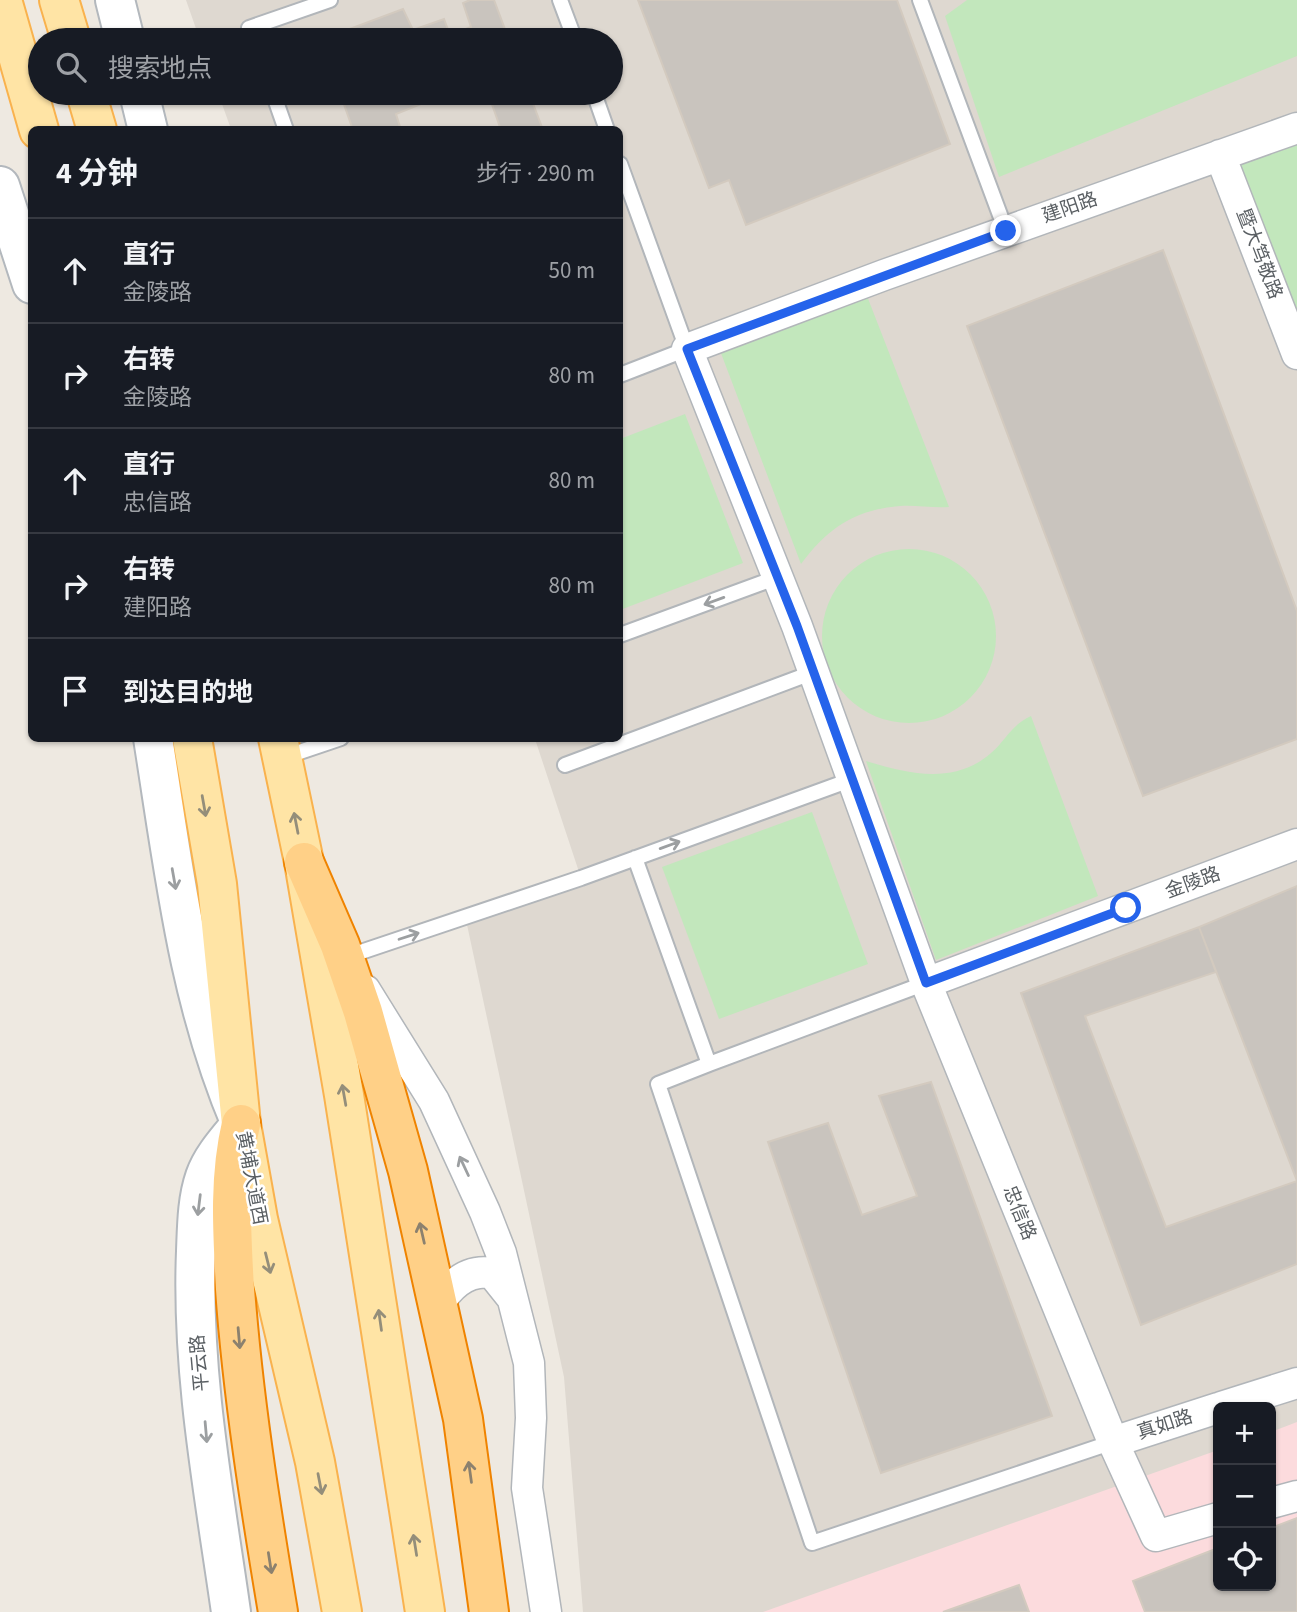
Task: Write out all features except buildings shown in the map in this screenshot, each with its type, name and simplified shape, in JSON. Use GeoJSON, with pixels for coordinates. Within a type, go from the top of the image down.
{"type":"FeatureCollection","features":[{"type":"Feature","properties":{"kind":"highway"},"geometry":{"type":"LineString","coordinates":[[304,862],[344,957],[363,1012],[401,1147],[463,1419],[489,1612]]}},
{"type":"Feature","properties":{"kind":"highway"},"geometry":{"type":"LineString","coordinates":[[240,1124],[232,1165],[238,1334],[250,1436],[278,1612]]}},
{"type":"Feature","properties":{"kind":"main road"},"geometry":{"type":"LineString","coordinates":[[2,0],[28,91]]}},
{"type":"Feature","properties":{"kind":"main road"},"geometry":{"type":"LineString","coordinates":[[59,0],[67,28]]}},
{"type":"Feature","properties":{"kind":"main road"},"geometry":{"type":"LineString","coordinates":[[114,0],[122,28]]}},
{"type":"Feature","properties":{"kind":"main road"},"geometry":{"type":"LineString","coordinates":[[32,105],[38,126]]}},
{"type":"Feature","properties":{"kind":"main road"},"geometry":{"type":"LineString","coordinates":[[90,105],[96,126]]}},
{"type":"Feature","properties":{"kind":"main road"},"geometry":{"type":"LineString","coordinates":[[142,105],[147,126]]}},
{"type":"Feature","properties":{"kind":"main road"},"geometry":{"type":"LineString","coordinates":[[0,186],[28,272]]}},
{"type":"Feature","properties":{"kind":"main road"},"geometry":{"type":"LineString","coordinates":[[154,742],[190,965],[221,1078],[240,1124]]}},
{"type":"Feature","properties":{"kind":"main road","name":"黄埔大道西"},"geometry":{"type":"LineString","coordinates":[[193,742],[217,884],[240,1124],[258,1219],[315,1462],[342,1612]]}},
{"type":"Feature","properties":{"kind":"main road"},"geometry":{"type":"LineString","coordinates":[[280,748],[304,862],[379,1308],[425,1612]]}},
{"type":"Feature","properties":{"kind":"main road","name":"平云路"},"geometry":{"type":"LineString","coordinates":[[232,1612],[207,1448],[195,1278],[199,1200],[205,1175],[240,1124]]}},
{"type":"Feature","properties":{"kind":"street","name":"建阳路"},"geometry":{"type":"LineString","coordinates":[[687,349],[1006,231],[1297,128]]}},
{"type":"Feature","properties":{"kind":"street","name":"暨大笃敬路"},"geometry":{"type":"LineString","coordinates":[[1220,155],[1297,354]]}},
{"type":"Feature","properties":{"kind":"street"},"geometry":{"type":"LineString","coordinates":[[687,349],[814,672],[926,983]]}},
{"type":"Feature","properties":{"kind":"street","name":"金陵路"},"geometry":{"type":"LineString","coordinates":[[926,983],[1297,844]]}},
{"type":"Feature","properties":{"kind":"street"},"geometry":{"type":"LineString","coordinates":[[344,957],[434,1101],[501,1253],[529,1363],[531,1418],[527,1488],[546,1612]]}},
{"type":"Feature","properties":{"kind":"street","name":"忠信路"},"geometry":{"type":"LineString","coordinates":[[926,983],[1113,1442],[1156,1536],[1213,1519]]}},
{"type":"Feature","properties":{"kind":"street"},"geometry":{"type":"LineString","coordinates":[[438,1305],[449,1287],[481,1272],[492,1273],[512,1299]]}},
{"type":"Feature","properties":{"kind":"street","name":"真如路"},"geometry":{"type":"LineString","coordinates":[[1238,1402],[1297,1383]]}},
{"type":"Feature","properties":{"kind":"street","name":"真如路"},"geometry":{"type":"LineString","coordinates":[[1113,1442],[1213,1410]]}},
{"type":"Feature","properties":{"kind":"street"},"geometry":{"type":"LineString","coordinates":[[1276,1502],[1297,1496]]}},
{"type":"Feature","properties":{"kind":"lane"},"geometry":{"type":"LineString","coordinates":[[266,28],[330,0]]}},
{"type":"Feature","properties":{"kind":"lane"},"geometry":{"type":"LineString","coordinates":[[560,0],[570,28]]}},
{"type":"Feature","properties":{"kind":"lane"},"geometry":{"type":"LineString","coordinates":[[920,0],[1006,231]]}},
{"type":"Feature","properties":{"kind":"lane"},"geometry":{"type":"LineString","coordinates":[[277,105],[285,126]]}},
{"type":"Feature","properties":{"kind":"lane"},"geometry":{"type":"LineString","coordinates":[[598,105],[606,126]]}},
{"type":"Feature","properties":{"kind":"lane"},"geometry":{"type":"LineString","coordinates":[[623,172],[687,349],[623,374]]}},
{"type":"Feature","properties":{"kind":"lane"},"geometry":{"type":"LineString","coordinates":[[623,634],[778,578]]}},
{"type":"Feature","properties":{"kind":"lane"},"geometry":{"type":"LineString","coordinates":[[565,765],[814,672]]}},
{"type":"Feature","properties":{"kind":"lane"},"geometry":{"type":"LineString","coordinates":[[280,748],[317,742]]}},
{"type":"Feature","properties":{"kind":"lane"},"geometry":{"type":"LineString","coordinates":[[344,957],[635,858],[853,779]]}},
{"type":"Feature","properties":{"kind":"lane"},"geometry":{"type":"LineString","coordinates":[[635,858],[709,1064]]}},
{"type":"Feature","properties":{"kind":"lane"},"geometry":{"type":"LineString","coordinates":[[926,983],[658,1084],[812,1543],[1113,1442]]}},
{"type":"Feature","properties":{"kind":"shaded area"},"geometry":{"type":"Polygon","coordinates":[[[186,0],[1297,0],[1297,1612],[583,1612],[564,1377],[466,920],[581,878],[536,742],[623,742],[623,126],[230,126],[222,105],[623,105],[623,28],[196,28],[186,0]]]}},
{"type":"Feature","properties":{"kind":"shaded area"},"geometry":{"type":"Polygon","coordinates":[[[1297,1422],[1297,1612],[763,1612],[1213,1452],[1213,1591],[1276,1591],[1276,1430],[1297,1422]]]}},
{"type":"Feature","properties":{"kind":"green space"},"geometry":{"type":"Polygon","coordinates":[[[967,0],[1297,0],[1297,56],[999,177],[945,16],[967,0]]]}},
{"type":"Feature","properties":{"kind":"green space"},"geometry":{"type":"Polygon","coordinates":[[[1297,128],[1297,354],[1220,155],[1297,128]]]}},
{"type":"Feature","properties":{"kind":"green space"},"geometry":{"type":"Polygon","coordinates":[[[867,296],[949,507],[900,506],[856,517],[843,523],[821,540],[801,564],[719,348],[867,296]]]}},
{"type":"Feature","properties":{"kind":"green space"},"geometry":{"type":"Polygon","coordinates":[[[685,414],[743,563],[623,609],[623,438],[685,414]]]}},
{"type":"Feature","properties":{"kind":"green space"},"geometry":{"type":"Polygon","coordinates":[[[909,549],[942,556],[970,575],[989,603],[996,636],[989,669],[970,697],[942,716],[909,723],[876,716],[848,697],[829,669],[822,636],[829,603],[848,575],[876,556],[909,549]]]}},
{"type":"Feature","properties":{"kind":"green space"},"geometry":{"type":"Polygon","coordinates":[[[1031,716],[1098,896],[936,960],[866,761],[915,773],[962,770],[991,753],[1013,728],[1031,716]]]}},
{"type":"Feature","properties":{"kind":"green space"},"geometry":{"type":"Polygon","coordinates":[[[812,812],[868,964],[719,1019],[662,867],[812,812]]]}},
{"type":"Feature","properties":{"kind":"route"},"geometry":{"type":"LineString","coordinates":[[1006,231],[687,349],[797,626],[926,983],[1126,908]]}}]}
